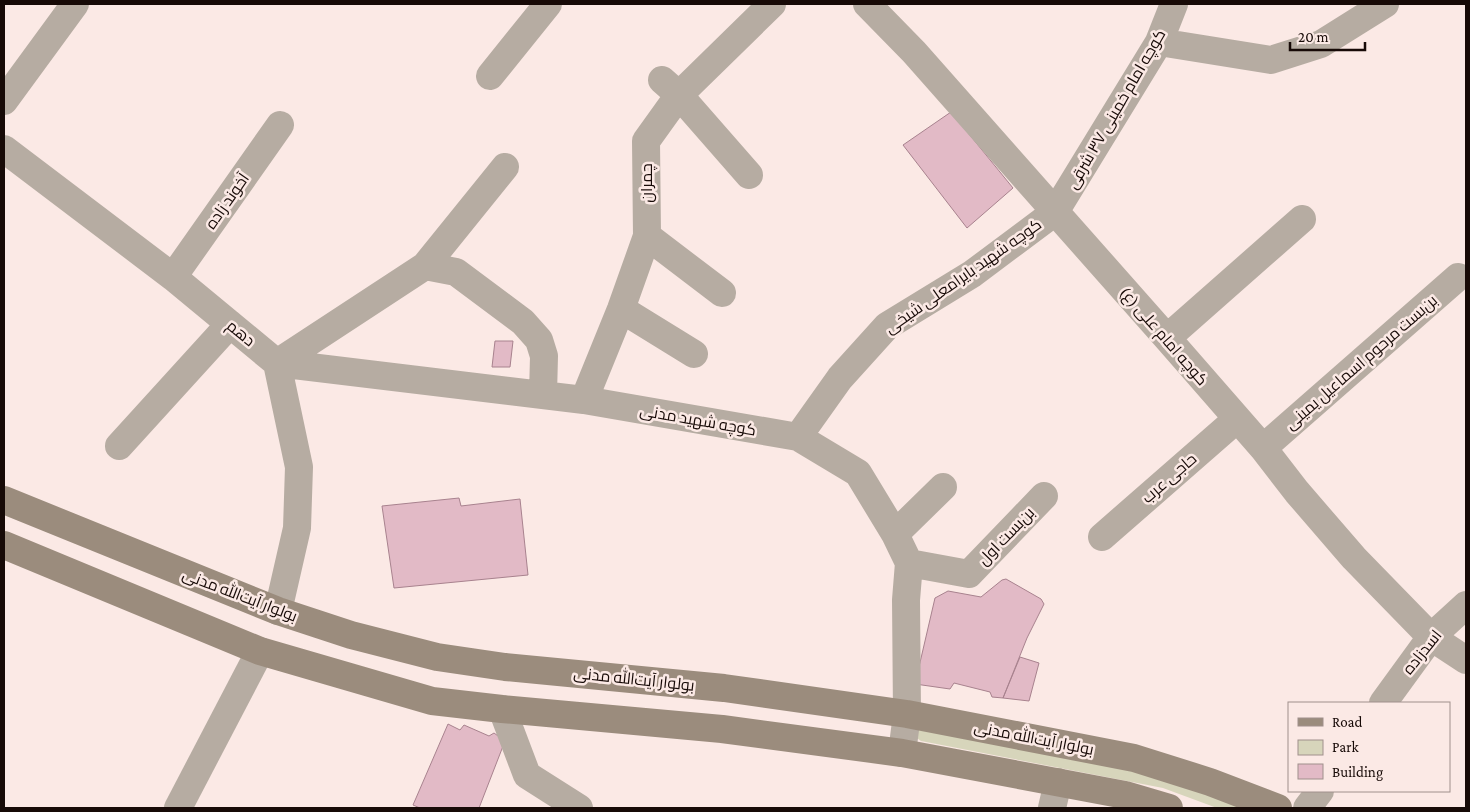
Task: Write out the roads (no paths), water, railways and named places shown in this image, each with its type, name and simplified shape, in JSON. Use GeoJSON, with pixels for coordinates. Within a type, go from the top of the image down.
{"type":"FeatureCollection","features":[{"type":"Feature","properties":{"kind":"main road","name":"بولوار آیت‌الله مدنی"},"geometry":{"type":"LineString","coordinates":[[4,500],[278,611],[351,635],[437,657],[505,667],[724,688],[906,714],[1134,758],[1210,782],[1278,808]]}},
{"type":"Feature","properties":{"kind":"main road"},"geometry":{"type":"LineString","coordinates":[[4,545],[260,651],[432,701],[722,729],[902,753],[1125,795],[1169,808]]}},
{"type":"Feature","properties":{"kind":"street"},"geometry":{"type":"LineString","coordinates":[[4,101],[75,4]]}},
{"type":"Feature","properties":{"kind":"street"},"geometry":{"type":"LineString","coordinates":[[490,76],[548,4]]}},
{"type":"Feature","properties":{"kind":"street","name":"چمران"},"geometry":{"type":"LineString","coordinates":[[584,400],[621,309],[646,236],[646,141],[671,87],[772,4]]}},
{"type":"Feature","properties":{"kind":"street","name":"کوچه امام علی (ع)"},"geometry":{"type":"LineString","coordinates":[[868,4],[914,52],[1167,338],[1263,448],[1297,492],[1354,558],[1431,637],[1466,660]]}},
{"type":"Feature","properties":{"kind":"street","name":"کوچه امام خمینی ۳۷ شرقی"},"geometry":{"type":"LineString","coordinates":[[1055,212],[1158,42],[1174,4]]}},
{"type":"Feature","properties":{"kind":"street"},"geometry":{"type":"LineString","coordinates":[[1158,42],[1271,60],[1321,44],[1385,4]]}},
{"type":"Feature","properties":{"kind":"street"},"geometry":{"type":"LineString","coordinates":[[671,87],[749,175]]}},
{"type":"Feature","properties":{"kind":"street","name":"آخوند زاده"},"geometry":{"type":"LineString","coordinates":[[174,278],[280,125]]}},
{"type":"Feature","properties":{"kind":"street","name":"دهم"},"geometry":{"type":"LineString","coordinates":[[4,149],[174,278],[277,362]]}},
{"type":"Feature","properties":{"kind":"street"},"geometry":{"type":"LineString","coordinates":[[278,611],[297,528],[299,467],[277,362],[425,266],[505,167]]}},
{"type":"Feature","properties":{"kind":"street","name":"کوچه شهید بایرامعلی شیخی"},"geometry":{"type":"LineString","coordinates":[[798,437],[840,378],[887,326],[972,274],[1055,212]]}},
{"type":"Feature","properties":{"kind":"street"},"geometry":{"type":"LineString","coordinates":[[1167,338],[1302,219]]}},
{"type":"Feature","properties":{"kind":"street"},"geometry":{"type":"LineString","coordinates":[[646,236],[722,292]]}},
{"type":"Feature","properties":{"kind":"street"},"geometry":{"type":"LineString","coordinates":[[425,266],[456,272],[523,322],[539,340],[544,356],[543,396]]}},
{"type":"Feature","properties":{"kind":"street","name":"بن‌بست مرحوم اسماعیل یمینی"},"geometry":{"type":"LineString","coordinates":[[1263,448],[1458,277]]}},
{"type":"Feature","properties":{"kind":"street"},"geometry":{"type":"LineString","coordinates":[[621,309],[694,354]]}},
{"type":"Feature","properties":{"kind":"street"},"geometry":{"type":"LineString","coordinates":[[119,446],[230,324]]}},
{"type":"Feature","properties":{"kind":"street","name":"کوچه شهید مدنی"},"geometry":{"type":"LineString","coordinates":[[277,362],[584,400],[798,437],[858,473],[895,534],[909,563]]}},
{"type":"Feature","properties":{"kind":"street","name":"حاجی عرب"},"geometry":{"type":"LineString","coordinates":[[1102,536],[1237,418]]}},
{"type":"Feature","properties":{"kind":"street"},"geometry":{"type":"LineString","coordinates":[[895,534],[942,486]]}},
{"type":"Feature","properties":{"kind":"street","name":"بن‌بست اول"},"geometry":{"type":"LineString","coordinates":[[909,563],[970,574],[1044,496]]}},
{"type":"Feature","properties":{"kind":"street"},"geometry":{"type":"LineString","coordinates":[[902,753],[906,714],[906,600],[909,563]]}},
{"type":"Feature","properties":{"kind":"street","name":"اسدزاده"},"geometry":{"type":"LineString","coordinates":[[1384,702],[1431,637],[1466,604]]}},
{"type":"Feature","properties":{"kind":"street"},"geometry":{"type":"LineString","coordinates":[[178,808],[260,651]]}},
{"type":"Feature","properties":{"kind":"street"},"geometry":{"type":"LineString","coordinates":[[502,709],[527,775],[579,808]]}},
{"type":"Feature","properties":{"kind":"street"},"geometry":{"type":"LineString","coordinates":[[1052,808],[1058,782]]}},
{"type":"Feature","properties":{"kind":"street"},"geometry":{"type":"LineString","coordinates":[[1307,808],[1319,792]]}}]}
